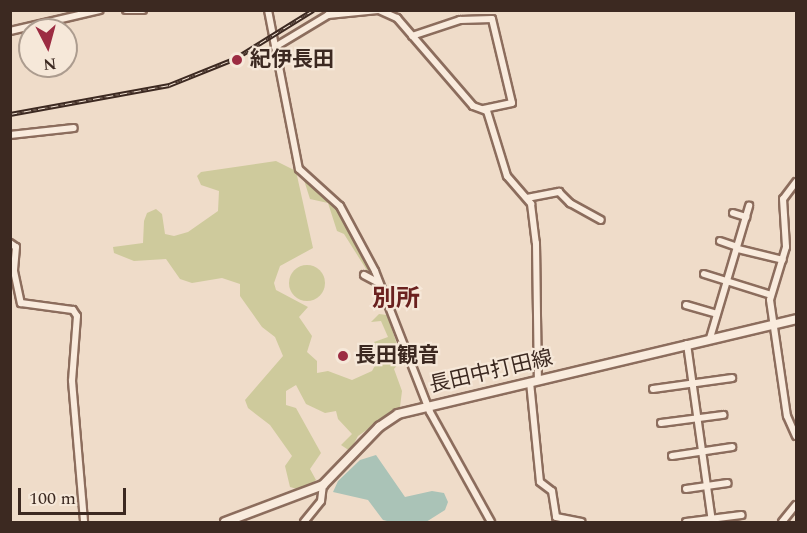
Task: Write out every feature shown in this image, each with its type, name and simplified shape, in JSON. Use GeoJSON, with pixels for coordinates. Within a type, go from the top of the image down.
{"type":"FeatureCollection","features":[{"type":"Feature","properties":{"kind":"street"},"geometry":{"type":"LineString","coordinates":[[10,31],[100,10]]}},
{"type":"Feature","properties":{"kind":"street"},"geometry":{"type":"LineString","coordinates":[[126,10],[142,10]]}},
{"type":"Feature","properties":{"kind":"street"},"geometry":{"type":"LineString","coordinates":[[268,10],[299,169],[340,206],[380,284],[427,405],[491,522]]}},
{"type":"Feature","properties":{"kind":"street"},"geometry":{"type":"LineString","coordinates":[[275,47],[328,15],[379,10],[397,18],[412,36],[453,80],[468,102],[484,109],[512,103],[492,19],[453,22],[412,36]]}},
{"type":"Feature","properties":{"kind":"street"},"geometry":{"type":"LineString","coordinates":[[484,109],[507,176],[527,198],[534,215],[536,243],[534,381],[540,482],[552,492],[556,517],[582,522]]}},
{"type":"Feature","properties":{"kind":"street"},"geometry":{"type":"LineString","coordinates":[[10,135],[74,128]]}},
{"type":"Feature","properties":{"kind":"street"},"geometry":{"type":"LineString","coordinates":[[796,182],[783,199],[787,232],[783,260],[771,295],[787,417],[796,436]]}},
{"type":"Feature","properties":{"kind":"street"},"geometry":{"type":"LineString","coordinates":[[527,198],[559,192],[570,203],[601,220]]}},
{"type":"Feature","properties":{"kind":"street"},"geometry":{"type":"LineString","coordinates":[[710,338],[749,207]]}},
{"type":"Feature","properties":{"kind":"street"},"geometry":{"type":"LineString","coordinates":[[733,213],[746,217]]}},
{"type":"Feature","properties":{"kind":"street"},"geometry":{"type":"LineString","coordinates":[[720,241],[783,260]]}},
{"type":"Feature","properties":{"kind":"street"},"geometry":{"type":"LineString","coordinates":[[10,243],[16,247],[14,272],[21,303],[73,310],[77,315],[72,381],[84,522]]}},
{"type":"Feature","properties":{"kind":"street"},"geometry":{"type":"LineString","coordinates":[[704,274],[771,295]]}},
{"type":"Feature","properties":{"kind":"street"},"geometry":{"type":"LineString","coordinates":[[364,275],[380,284]]}},
{"type":"Feature","properties":{"kind":"street"},"geometry":{"type":"LineString","coordinates":[[686,305],[717,314]]}},
{"type":"Feature","properties":{"kind":"street","name":"長田中打田線"},"geometry":{"type":"LineString","coordinates":[[225,522],[284,503],[323,485],[379,427],[398,414],[427,405],[796,319]]}},
{"type":"Feature","properties":{"kind":"street"},"geometry":{"type":"LineString","coordinates":[[687,344],[712,521]]}},
{"type":"Feature","properties":{"kind":"street"},"geometry":{"type":"LineString","coordinates":[[652,389],[732,378]]}},
{"type":"Feature","properties":{"kind":"street"},"geometry":{"type":"LineString","coordinates":[[661,423],[723,415]]}},
{"type":"Feature","properties":{"kind":"street"},"geometry":{"type":"LineString","coordinates":[[672,456],[732,447]]}},
{"type":"Feature","properties":{"kind":"street"},"geometry":{"type":"LineString","coordinates":[[686,489],[728,483]]}},
{"type":"Feature","properties":{"kind":"street"},"geometry":{"type":"LineString","coordinates":[[304,522],[321,501],[323,485]]}},
{"type":"Feature","properties":{"kind":"street"},"geometry":{"type":"LineString","coordinates":[[782,522],[796,505]]}},
{"type":"Feature","properties":{"kind":"street"},"geometry":{"type":"LineString","coordinates":[[686,522],[712,521],[742,515]]}},
{"type":"Feature","properties":{"kind":"shaded area"},"geometry":{"type":"Polygon","coordinates":[[[276,161],[296,171],[313,248],[280,266],[274,283],[276,290],[308,307],[299,317],[312,336],[307,352],[317,361],[317,373],[328,371],[352,380],[372,371],[383,351],[383,347],[374,348],[374,342],[388,337],[381,321],[371,322],[379,314],[387,315],[402,359],[394,369],[402,391],[400,407],[358,436],[350,451],[341,445],[352,434],[338,419],[336,411],[325,413],[306,404],[296,385],[286,391],[286,405],[296,408],[321,453],[310,469],[316,480],[304,491],[290,487],[285,466],[292,456],[270,425],[248,408],[245,400],[283,356],[275,337],[262,327],[240,296],[240,284],[222,278],[192,283],[180,279],[166,259],[134,261],[114,253],[113,247],[143,243],[144,221],[147,213],[156,209],[162,214],[165,234],[174,236],[188,232],[218,211],[219,191],[201,185],[197,176],[201,172],[276,161]]]}},
{"type":"Feature","properties":{"kind":"shaded area"},"geometry":{"type":"Polygon","coordinates":[[[303,177],[338,207],[367,261],[368,272],[344,234],[337,231],[328,203],[310,199],[303,177]]]}},
{"type":"Feature","properties":{"kind":"shaded area"},"geometry":{"type":"Polygon","coordinates":[[[307,265],[320,270],[325,283],[320,296],[307,301],[294,296],[289,283],[294,270],[307,265]]]}},
{"type":"Feature","properties":{"kind":"shaded area"},"geometry":{"type":"Polygon","coordinates":[[[376,455],[405,497],[432,491],[444,493],[448,502],[445,510],[426,522],[391,522],[383,520],[368,500],[333,492],[338,481],[360,460],[376,455]]]}},
{"type":"Feature","properties":{"kind":"railway"},"geometry":{"type":"LineString","coordinates":[[10,114],[169,85],[236,58],[313,10]]}},
{"type":"Feature","properties":{"kind":"place","name":"紀伊長田"},"geometry":{"type":"Point","coordinates":[237,60]}},
{"type":"Feature","properties":{"kind":"place","name":"長田観音"},"geometry":{"type":"Point","coordinates":[343,356]}},
{"type":"Feature","properties":{"kind":"district","name":"別所"},"geometry":{"type":"Point","coordinates":[396,300]}}]}
